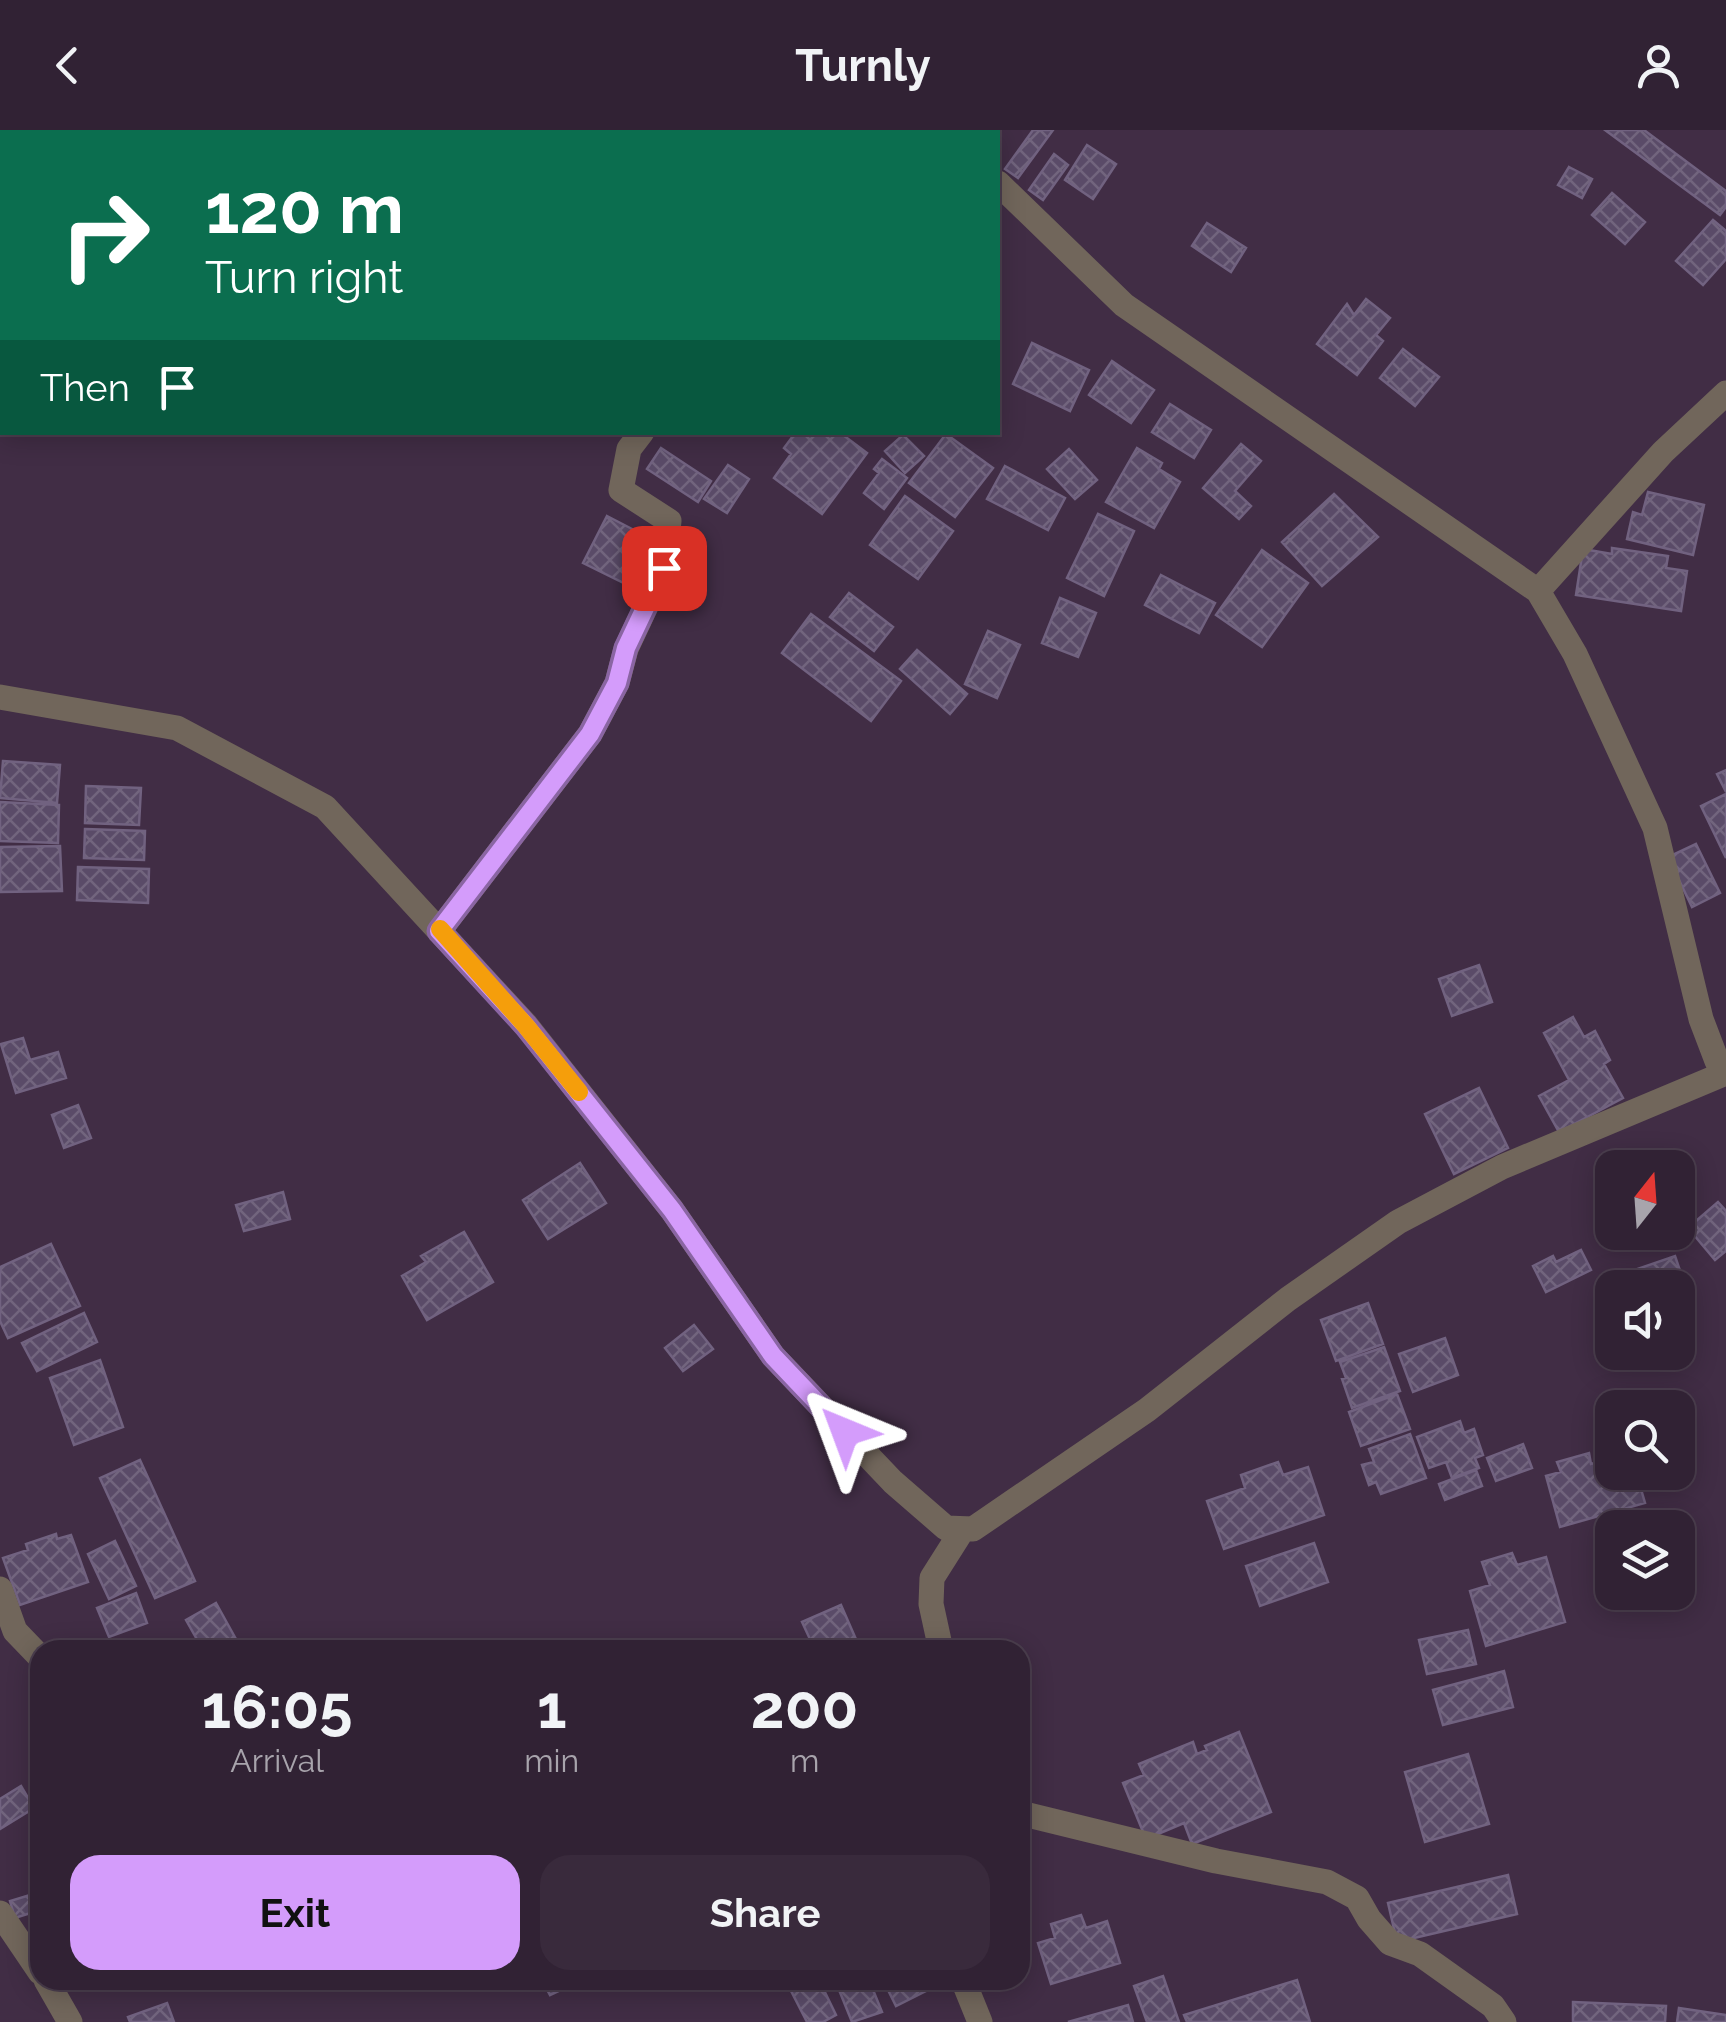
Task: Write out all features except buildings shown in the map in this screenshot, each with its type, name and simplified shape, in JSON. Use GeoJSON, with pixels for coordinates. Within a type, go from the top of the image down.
{"type":"FeatureCollection","features":[{"type":"Feature","properties":{"kind":"street"},"geometry":{"type":"LineString","coordinates":[[0,697],[177,728],[325,808],[526,1026],[672,1210],[773,1356],[894,1482],[946,1528],[974,1529],[1147,1410],[1288,1299],[1398,1222],[1502,1167],[1726,1069],[1717,1061],[1701,1019],[1655,828],[1575,654],[1538,592],[1124,305],[1000,185]]}},
{"type":"Feature","properties":{"kind":"street"},"geometry":{"type":"LineString","coordinates":[[1538,592],[1663,452],[1726,394]]}},
{"type":"Feature","properties":{"kind":"street"},"geometry":{"type":"LineString","coordinates":[[439,931],[590,734],[617,683],[626,648],[664,568],[669,522],[621,490],[630,449],[640,435]]}},
{"type":"Feature","properties":{"kind":"street"},"geometry":{"type":"LineString","coordinates":[[939,1640],[931,1604],[932,1578],[962,1529]]}},
{"type":"Feature","properties":{"kind":"street"},"geometry":{"type":"LineString","coordinates":[[0,1589],[15,1630],[30,1646]]}},
{"type":"Feature","properties":{"kind":"street"},"geometry":{"type":"LineString","coordinates":[[1030,1815],[1216,1861],[1327,1882],[1356,1898],[1390,1943],[1420,1954],[1493,2006],[1504,2022]]}},
{"type":"Feature","properties":{"kind":"street"},"geometry":{"type":"LineString","coordinates":[[0,1913],[30,1957]]}},
{"type":"Feature","properties":{"kind":"street"},"geometry":{"type":"LineString","coordinates":[[52,1990],[70,2022]]}},
{"type":"Feature","properties":{"kind":"street"},"geometry":{"type":"LineString","coordinates":[[967,1990],[980,2022]]}},
{"type":"Feature","properties":{"kind":"slow traffic"},"geometry":{"type":"LineString","coordinates":[[440,929],[579,1092]]}},
{"type":"Feature","properties":{"kind":"route"},"geometry":{"type":"LineString","coordinates":[[664,568],[626,648],[617,683],[590,734],[439,931],[526,1026],[672,1210],[773,1356],[845,1432]]}}]}
